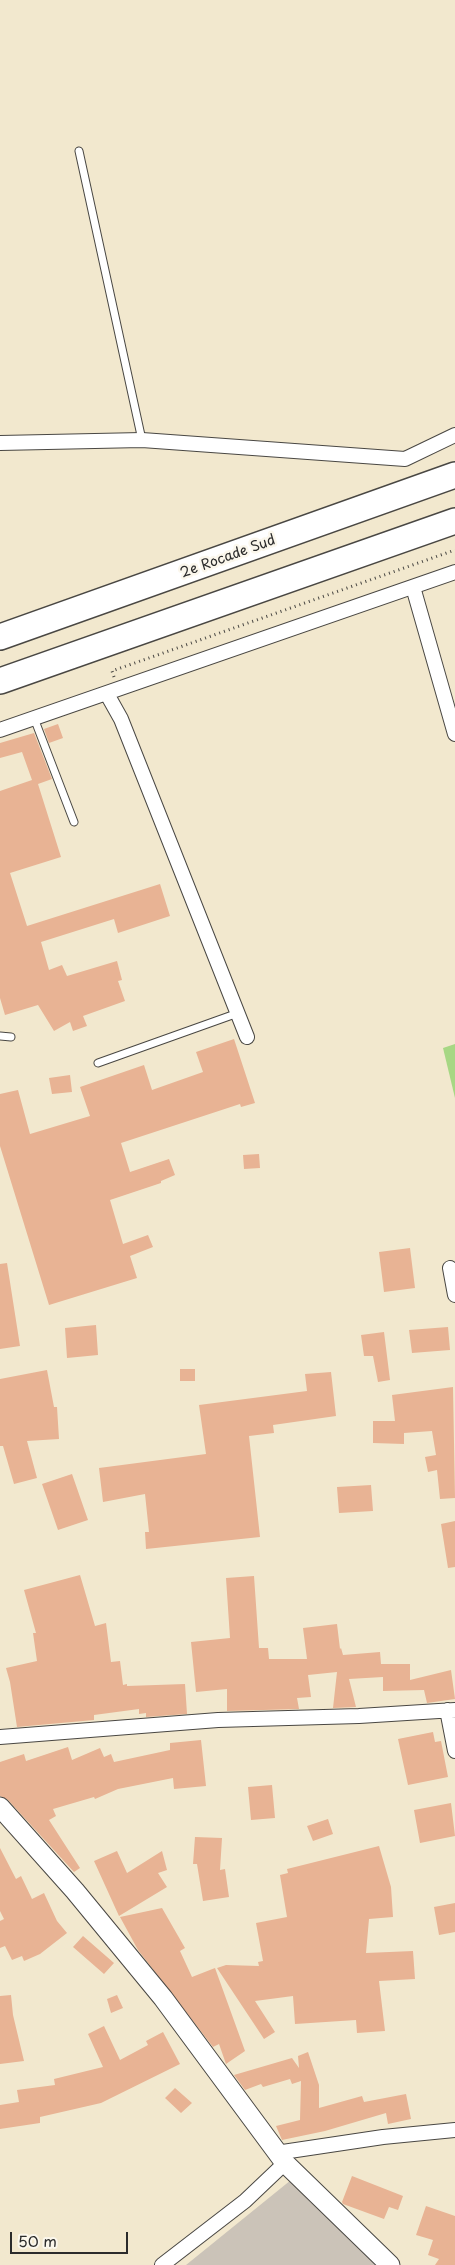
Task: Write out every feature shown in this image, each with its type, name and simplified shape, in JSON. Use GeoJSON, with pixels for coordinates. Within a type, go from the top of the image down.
{"type":"FeatureCollection","features":[{"type":"Feature","properties":{"kind":"highway","name":"2e Rocade Sud"},"geometry":{"type":"LineString","coordinates":[[0,637],[455,476]]}},
{"type":"Feature","properties":{"kind":"highway"},"geometry":{"type":"LineString","coordinates":[[0,681],[455,521]]}},
{"type":"Feature","properties":{"kind":"street"},"geometry":{"type":"LineString","coordinates":[[0,443],[142,440],[405,459],[455,435]]}},
{"type":"Feature","properties":{"kind":"street"},"geometry":{"type":"LineString","coordinates":[[0,730],[455,572]]}},
{"type":"Feature","properties":{"kind":"street"},"geometry":{"type":"LineString","coordinates":[[413,587],[455,734]]}},
{"type":"Feature","properties":{"kind":"street"},"geometry":{"type":"LineString","coordinates":[[113,692],[247,1037]]}},
{"type":"Feature","properties":{"kind":"street"},"geometry":{"type":"LineString","coordinates":[[450,1268],[455,1295]]}},
{"type":"Feature","properties":{"kind":"street"},"geometry":{"type":"LineString","coordinates":[[0,1736],[218,1720],[451,1710],[455,1751]]}},
{"type":"Feature","properties":{"kind":"street"},"geometry":{"type":"LineString","coordinates":[[0,1807],[75,1891],[163,1998],[280,2158],[390,2265]]}},
{"type":"Feature","properties":{"kind":"street"},"geometry":{"type":"LineString","coordinates":[[162,2265],[245,2201],[280,2158],[383,2137],[455,2130]]}},
{"type":"Feature","properties":{"kind":"lane"},"geometry":{"type":"LineString","coordinates":[[79,151],[142,440]]}},
{"type":"Feature","properties":{"kind":"lane"},"geometry":{"type":"LineString","coordinates":[[34,718],[74,822]]}},
{"type":"Feature","properties":{"kind":"lane"},"geometry":{"type":"LineString","coordinates":[[98,1063],[238,1013]]}},
{"type":"Feature","properties":{"kind":"lane"},"geometry":{"type":"LineString","coordinates":[[0,1036],[11,1037]]}},
{"type":"Feature","properties":{"kind":"path"},"geometry":{"type":"LineString","coordinates":[[113,692],[112,671],[455,550]]}},
{"type":"Feature","properties":{"kind":"shaded area"},"geometry":{"type":"Polygon","coordinates":[[[291,2180],[379,2265],[186,2265],[291,2180]]]}},
{"type":"Feature","properties":{"kind":"green space"},"geometry":{"type":"Polygon","coordinates":[[[455,1044],[455,1098],[443,1048],[455,1044]]]}},
{"type":"Feature","properties":{"kind":"building"},"geometry":{"type":"Polygon","coordinates":[[[58,724],[63,738],[49,743],[44,729],[58,724]]]}},
{"type":"Feature","properties":{"kind":"building"},"geometry":{"type":"Polygon","coordinates":[[[34,733],[52,779],[38,784],[61,857],[10,873],[27,926],[160,884],[170,916],[118,933],[114,919],[41,942],[49,970],[62,965],[67,976],[117,961],[122,980],[118,981],[125,1001],[83,1016],[87,1026],[73,1031],[70,1022],[54,1031],[38,1005],[5,1015],[0,998],[0,791],[32,780],[22,752],[0,758],[0,743],[34,733]]]}},
{"type":"Feature","properties":{"kind":"building"},"geometry":{"type":"Polygon","coordinates":[[[234,1039],[255,1103],[241,1107],[240,1104],[121,1143],[130,1172],[169,1159],[175,1175],[161,1181],[161,1183],[110,1200],[123,1244],[148,1235],[153,1247],[130,1256],[137,1278],[49,1305],[0,1146],[0,1094],[18,1090],[30,1134],[90,1116],[80,1087],[144,1065],[152,1090],[203,1072],[196,1052],[234,1039]]]}},
{"type":"Feature","properties":{"kind":"building"},"geometry":{"type":"Polygon","coordinates":[[[70,1075],[72,1092],[52,1094],[49,1078],[70,1075]]]}},
{"type":"Feature","properties":{"kind":"building"},"geometry":{"type":"Polygon","coordinates":[[[259,1154],[260,1168],[244,1169],[243,1155],[259,1154]]]}},
{"type":"Feature","properties":{"kind":"building"},"geometry":{"type":"Polygon","coordinates":[[[410,1248],[415,1288],[384,1292],[379,1252],[410,1248]]]}},
{"type":"Feature","properties":{"kind":"building"},"geometry":{"type":"Polygon","coordinates":[[[7,1263],[20,1346],[0,1349],[0,1264],[7,1263]]]}},
{"type":"Feature","properties":{"kind":"building"},"geometry":{"type":"Polygon","coordinates":[[[96,1325],[98,1355],[67,1358],[65,1328],[96,1325]]]}},
{"type":"Feature","properties":{"kind":"building"},"geometry":{"type":"Polygon","coordinates":[[[448,1327],[450,1350],[412,1353],[409,1330],[448,1327]]]}},
{"type":"Feature","properties":{"kind":"building"},"geometry":{"type":"Polygon","coordinates":[[[384,1332],[390,1380],[378,1382],[373,1356],[364,1356],[361,1335],[384,1332]]]}},
{"type":"Feature","properties":{"kind":"building"},"geometry":{"type":"Polygon","coordinates":[[[180,1369],[195,1369],[195,1381],[180,1381],[180,1369]]]}},
{"type":"Feature","properties":{"kind":"building"},"geometry":{"type":"Polygon","coordinates":[[[47,1370],[54,1407],[57,1407],[59,1439],[27,1441],[37,1478],[14,1484],[3,1446],[0,1446],[0,1379],[47,1370]]]}},
{"type":"Feature","properties":{"kind":"building"},"geometry":{"type":"Polygon","coordinates":[[[331,1372],[336,1416],[273,1425],[274,1433],[249,1436],[260,1537],[146,1549],[145,1532],[149,1532],[145,1494],[103,1502],[99,1468],[206,1454],[199,1405],[307,1391],[305,1374],[331,1372]]]}},
{"type":"Feature","properties":{"kind":"building"},"geometry":{"type":"Polygon","coordinates":[[[453,1387],[455,1498],[440,1499],[437,1470],[428,1472],[425,1457],[436,1455],[432,1431],[404,1433],[404,1444],[373,1443],[373,1421],[395,1421],[392,1395],[453,1387]]]}},
{"type":"Feature","properties":{"kind":"building"},"geometry":{"type":"Polygon","coordinates":[[[72,1474],[88,1520],[58,1530],[42,1484],[72,1474]]]}},
{"type":"Feature","properties":{"kind":"building"},"geometry":{"type":"Polygon","coordinates":[[[371,1485],[373,1511],[339,1513],[337,1487],[371,1485]]]}},
{"type":"Feature","properties":{"kind":"building"},"geometry":{"type":"Polygon","coordinates":[[[455,1521],[455,1567],[448,1568],[441,1524],[455,1521]]]}},
{"type":"Feature","properties":{"kind":"building"},"geometry":{"type":"Polygon","coordinates":[[[80,1575],[95,1626],[106,1623],[111,1662],[120,1661],[123,1685],[185,1684],[187,1714],[146,1717],[146,1713],[139,1714],[139,1709],[94,1715],[94,1720],[17,1727],[6,1668],[37,1661],[33,1633],[36,1633],[24,1590],[80,1575]]]}},
{"type":"Feature","properties":{"kind":"building"},"geometry":{"type":"Polygon","coordinates":[[[254,1576],[259,1648],[268,1648],[269,1659],[307,1659],[303,1628],[337,1624],[340,1649],[343,1655],[380,1652],[381,1664],[410,1664],[410,1680],[451,1670],[455,1699],[427,1703],[424,1690],[383,1691],[383,1677],[349,1679],[356,1707],[333,1708],[337,1672],[308,1675],[311,1697],[297,1698],[299,1709],[227,1711],[227,1689],[196,1692],[191,1642],[230,1638],[226,1578],[254,1576]]]}},
{"type":"Feature","properties":{"kind":"building"},"geometry":{"type":"Polygon","coordinates":[[[433,1732],[435,1742],[441,1741],[448,1777],[408,1785],[398,1739],[433,1732]]]}},
{"type":"Feature","properties":{"kind":"building"},"geometry":{"type":"Polygon","coordinates":[[[201,1740],[206,1786],[174,1789],[173,1778],[118,1789],[95,1799],[94,1797],[53,1809],[56,1816],[49,1820],[80,1868],[74,1872],[8,1800],[0,1796],[0,1762],[24,1754],[26,1761],[68,1747],[72,1760],[100,1748],[104,1757],[111,1754],[114,1762],[170,1750],[170,1743],[201,1740]]]}},
{"type":"Feature","properties":{"kind":"building"},"geometry":{"type":"Polygon","coordinates":[[[272,1785],[275,1818],[251,1820],[248,1787],[272,1785]]]}},
{"type":"Feature","properties":{"kind":"building"},"geometry":{"type":"Polygon","coordinates":[[[451,1803],[455,1836],[420,1843],[414,1810],[451,1803]]]}},
{"type":"Feature","properties":{"kind":"building"},"geometry":{"type":"Polygon","coordinates":[[[328,1819],[333,1834],[313,1841],[307,1826],[328,1819]]]}},
{"type":"Feature","properties":{"kind":"building"},"geometry":{"type":"Polygon","coordinates":[[[195,1837],[222,1838],[220,1870],[225,1869],[229,1897],[203,1901],[197,1864],[193,1864],[195,1837]]]}},
{"type":"Feature","properties":{"kind":"building"},"geometry":{"type":"Polygon","coordinates":[[[379,1846],[391,1887],[393,1917],[369,1919],[366,1953],[413,1951],[415,1979],[379,1981],[385,2031],[357,2033],[356,2020],[295,2024],[293,1996],[255,2001],[275,2032],[264,2039],[217,1968],[226,1965],[259,1966],[258,1962],[263,1961],[256,1923],[287,1917],[280,1875],[288,1873],[287,1869],[379,1846]]]}},
{"type":"Feature","properties":{"kind":"building"},"geometry":{"type":"Polygon","coordinates":[[[0,1848],[16,1879],[21,1876],[32,1899],[44,1893],[57,1921],[67,1933],[40,1954],[24,1961],[22,1956],[12,1960],[5,1946],[0,1948],[0,1921],[4,1919],[0,1911],[0,1848]]]}},
{"type":"Feature","properties":{"kind":"building"},"geometry":{"type":"Polygon","coordinates":[[[117,1851],[127,1873],[162,1851],[167,1870],[158,1873],[167,1887],[119,1916],[94,1861],[117,1851]]]}},
{"type":"Feature","properties":{"kind":"building"},"geometry":{"type":"Polygon","coordinates":[[[455,1903],[455,1932],[439,1935],[434,1907],[455,1903]]]}},
{"type":"Feature","properties":{"kind":"building"},"geometry":{"type":"Polygon","coordinates":[[[162,1908],[185,1948],[180,1951],[192,1977],[215,1968],[245,2051],[226,2064],[219,2044],[213,2047],[138,1950],[120,1917],[162,1908]]]}},
{"type":"Feature","properties":{"kind":"building"},"geometry":{"type":"Polygon","coordinates":[[[83,1936],[114,1963],[104,1974],[73,1947],[83,1936]]]}},
{"type":"Feature","properties":{"kind":"building"},"geometry":{"type":"Polygon","coordinates":[[[11,1995],[13,2015],[24,2061],[0,2064],[0,1996],[11,1995]]]}},
{"type":"Feature","properties":{"kind":"building"},"geometry":{"type":"Polygon","coordinates":[[[117,1995],[123,2008],[111,2013],[107,1999],[117,1995]]]}},
{"type":"Feature","properties":{"kind":"building"},"geometry":{"type":"Polygon","coordinates":[[[104,2026],[120,2060],[148,2045],[146,2041],[163,2032],[180,2064],[101,2103],[40,2117],[40,2123],[0,2129],[0,2105],[19,2102],[17,2090],[55,2085],[54,2079],[103,2067],[88,2034],[104,2026]]]}},
{"type":"Feature","properties":{"kind":"building"},"geometry":{"type":"Polygon","coordinates":[[[308,2052],[319,2085],[319,2108],[362,2096],[364,2102],[406,2094],[411,2119],[388,2124],[386,2113],[325,2131],[282,2140],[276,2126],[300,2120],[301,2081],[292,2084],[290,2079],[263,2087],[261,2084],[245,2090],[234,2075],[292,2058],[299,2068],[298,2056],[308,2052]]]}},
{"type":"Feature","properties":{"kind":"building"},"geometry":{"type":"Polygon","coordinates":[[[175,2088],[192,2103],[181,2113],[165,2098],[175,2088]]]}},
{"type":"Feature","properties":{"kind":"building"},"geometry":{"type":"Polygon","coordinates":[[[352,2176],[403,2196],[398,2210],[389,2207],[384,2219],[343,2204],[342,2202],[352,2176]]]}},
{"type":"Feature","properties":{"kind":"building"},"geometry":{"type":"Polygon","coordinates":[[[426,2206],[455,2216],[455,2265],[435,2265],[439,2259],[428,2255],[433,2240],[416,2235],[426,2206]]]}}]}
